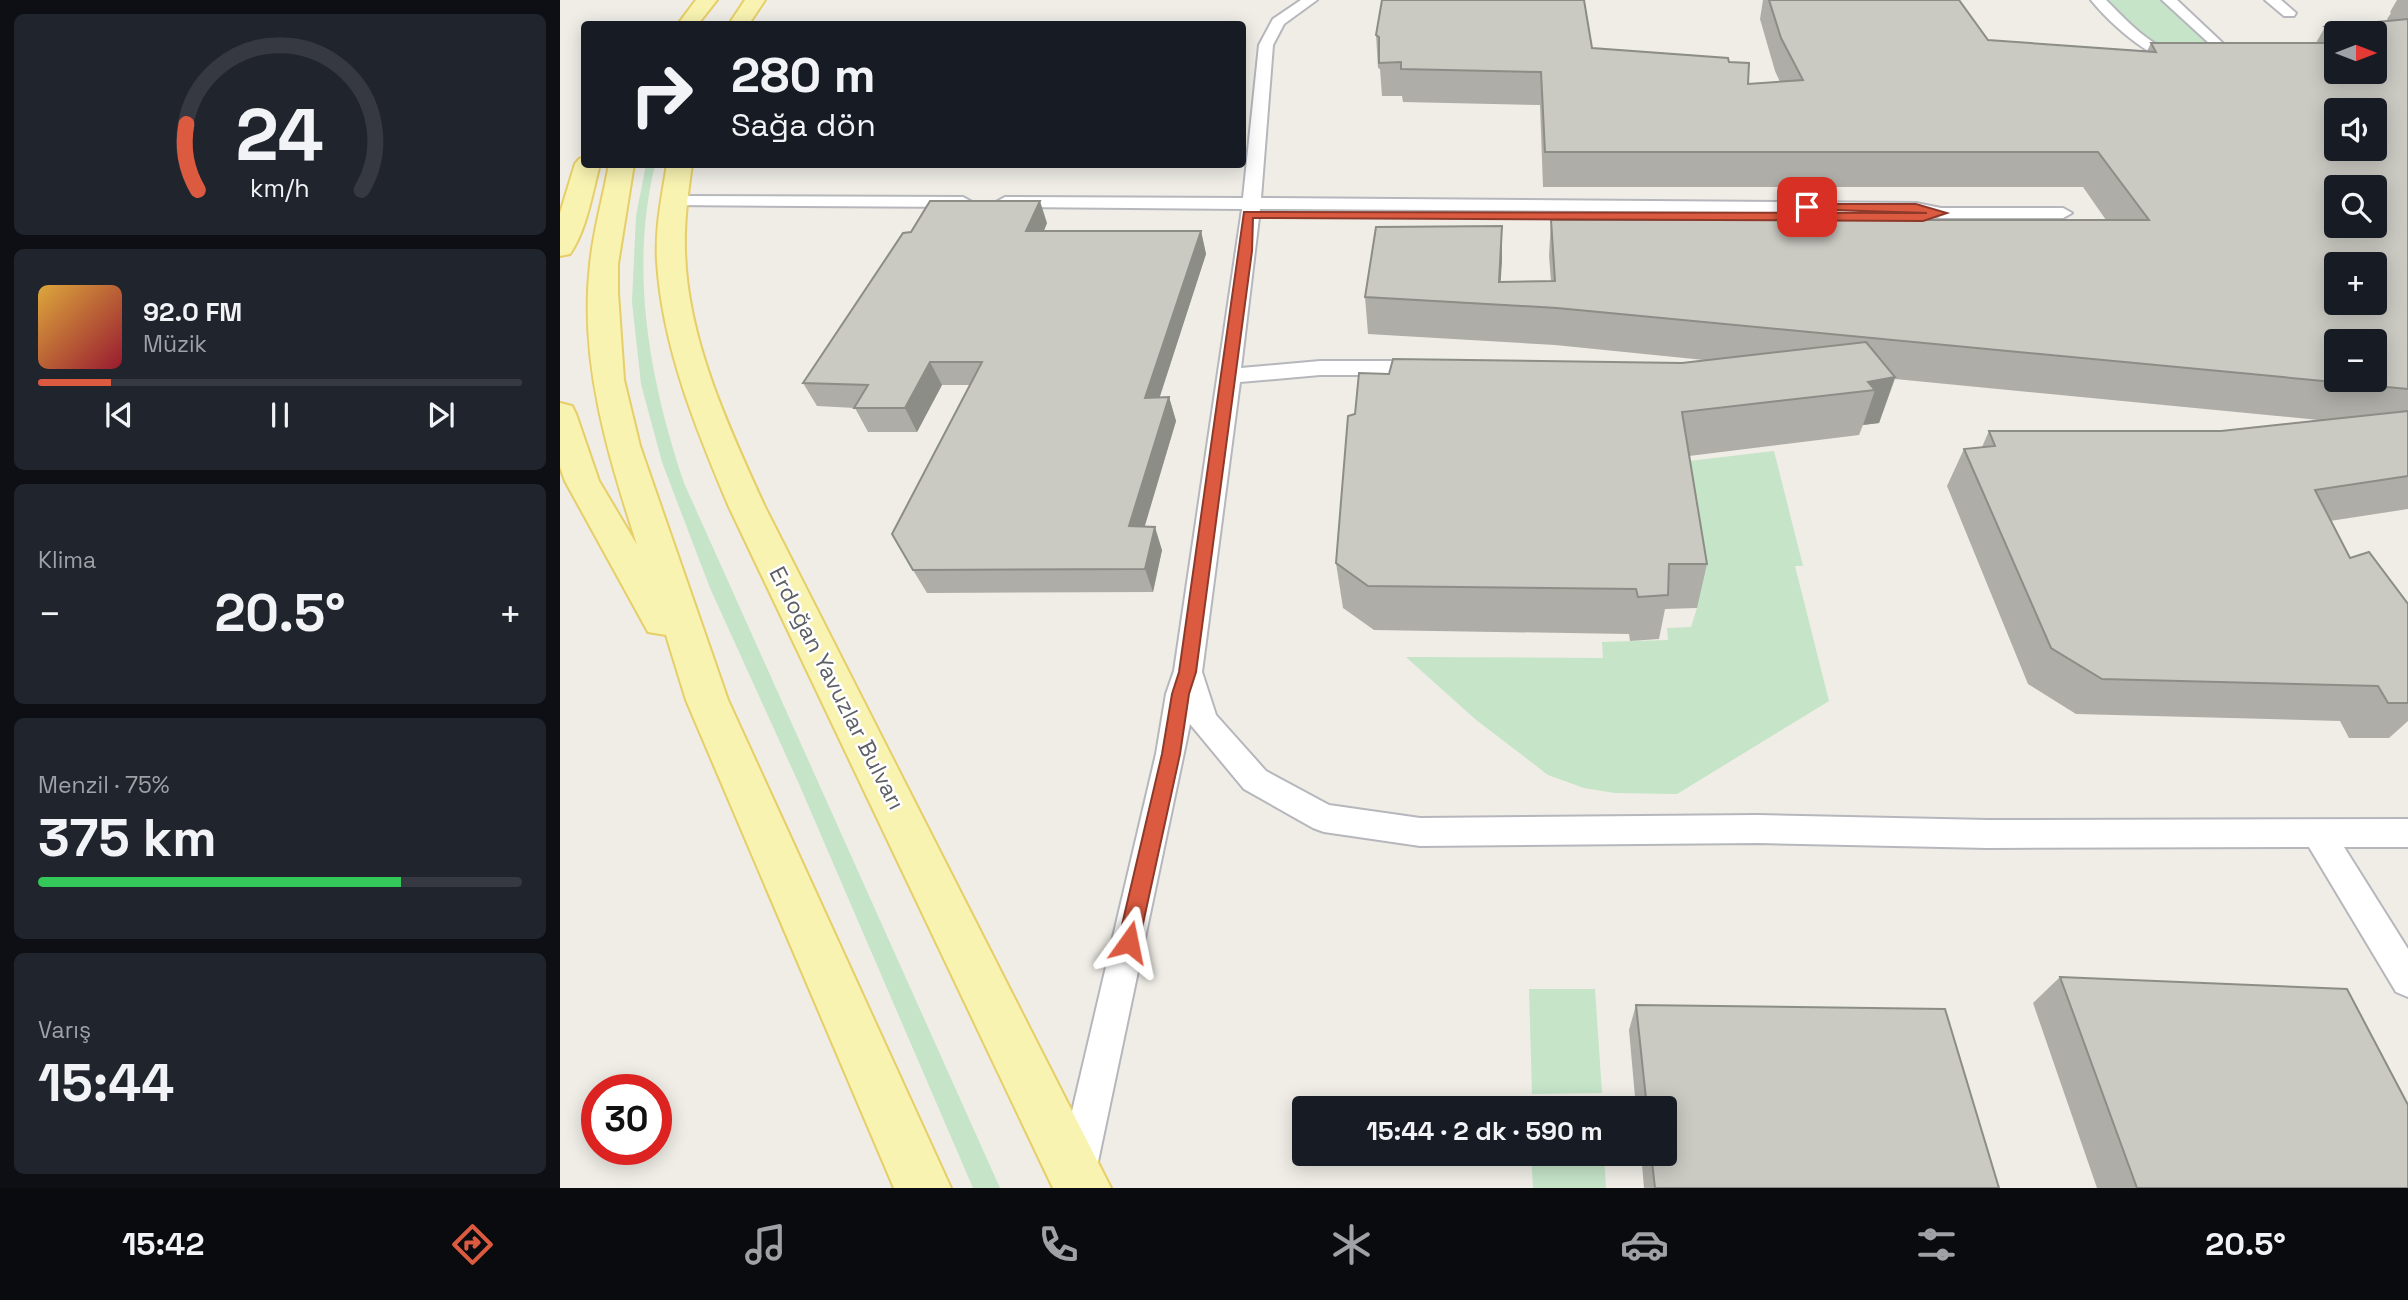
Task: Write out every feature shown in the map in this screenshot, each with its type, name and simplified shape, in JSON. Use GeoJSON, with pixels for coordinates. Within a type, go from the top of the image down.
{"type":"FeatureCollection","features":[{"type":"Feature","properties":{"kind":"main road"},"geometry":{"type":"LineString","coordinates":[[691,21],[707,0]]}},
{"type":"Feature","properties":{"kind":"main road"},"geometry":{"type":"LineString","coordinates":[[741,21],[755,0]]}},
{"type":"Feature","properties":{"kind":"main road"},"geometry":{"type":"LineString","coordinates":[[560,248],[587,168]]}},
{"type":"Feature","properties":{"kind":"main road"},"geometry":{"type":"LineString","coordinates":[[621,168],[604,264],[603,320],[608,380],[630,471],[707,700],[923,1188]]}},
{"type":"Feature","properties":{"kind":"main road","name":"Erdoğan Yavuzlar Bulvarı"},"geometry":{"type":"LineString","coordinates":[[676,193],[671,262],[681,317],[708,416],[731,472],[1080,1181]]}},
{"type":"Feature","properties":{"kind":"main road"},"geometry":{"type":"LineString","coordinates":[[560,414],[582,481],[707,700]]}},
{"type":"Feature","properties":{"kind":"street"},"geometry":{"type":"LineString","coordinates":[[1080,1181],[1171,754],[1180,694],[1188,672],[1247,251],[1266,45],[1278,22],[1310,0]]}},
{"type":"Feature","properties":{"kind":"street"},"geometry":{"type":"LineString","coordinates":[[2098,0],[2158,53],[2201,59],[2220,53],[2221,48],[2216,41],[2169,0]]}},
{"type":"Feature","properties":{"kind":"street"},"geometry":{"type":"LineString","coordinates":[[2272,0],[2289,13]]}},
{"type":"Feature","properties":{"kind":"street"},"geometry":{"type":"LineString","coordinates":[[676,193],[991,214],[1249,209]]}},
{"type":"Feature","properties":{"kind":"street"},"geometry":{"type":"LineString","coordinates":[[676,193],[1249,209],[1923,218],[1941,213],[2063,213]]}},
{"type":"Feature","properties":{"kind":"street"},"geometry":{"type":"LineString","coordinates":[[1229,376],[1320,368],[1444,368]]}},
{"type":"Feature","properties":{"kind":"street"},"geometry":{"type":"LineString","coordinates":[[1188,672],[1203,722],[1255,780],[1324,818],[1420,832],[1748,829],[1988,834],[2408,833]]}},
{"type":"Feature","properties":{"kind":"street"},"geometry":{"type":"LineString","coordinates":[[2317,832],[2408,981]]}},
{"type":"Feature","properties":{"kind":"green space"},"geometry":{"type":"Polygon","coordinates":[[[2108,0],[2165,0],[2217,48],[2153,46],[2108,0]]]}},
{"type":"Feature","properties":{"kind":"green space"},"geometry":{"type":"Polygon","coordinates":[[[645,168],[654,168],[647,205],[644,245],[647,326],[661,405],[684,483],[1000,1188],[973,1188],[799,784],[710,588],[662,462],[641,384],[632,302],[636,216],[645,168]]]}},
{"type":"Feature","properties":{"kind":"green space"},"geometry":{"type":"Polygon","coordinates":[[[1774,451],[1803,566],[1795,566],[1829,701],[1677,794],[1615,793],[1584,788],[1548,775],[1475,719],[1406,657],[1603,658],[1602,642],[1668,640],[1667,628],[1691,627],[1697,608],[1689,461],[1774,451]]]}},
{"type":"Feature","properties":{"kind":"green space"},"geometry":{"type":"Polygon","coordinates":[[[1529,989],[1595,989],[1602,1093],[1532,1094],[1529,989]]]}},
{"type":"Feature","properties":{"kind":"green space"},"geometry":{"type":"Polygon","coordinates":[[[1532,1166],[1605,1166],[1606,1188],[1533,1188],[1532,1166]]]}},
{"type":"Feature","properties":{"kind":"building"},"geometry":{"type":"Polygon","coordinates":[[[1382,0],[1584,0],[1592,48],[1728,58],[1729,62],[1749,63],[1748,84],[1803,80],[1781,38],[1769,0],[1959,0],[1988,40],[2156,52],[2151,43],[2324,43],[2324,84],[2387,84],[2387,21],[2408,19],[2408,389],[2387,387],[2387,329],[2324,329],[2324,381],[1557,308],[1365,297],[1376,227],[1502,226],[1499,282],[1555,281],[1551,220],[2149,220],[2098,152],[1545,152],[1541,72],[1401,69],[1401,62],[1379,63],[1379,37],[1376,35],[1382,0]]]}},
{"type":"Feature","properties":{"kind":"building"},"geometry":{"type":"Polygon","coordinates":[[[930,201],[1040,201],[1026,231],[1201,231],[1145,398],[1169,397],[1129,526],[1155,527],[1145,569],[913,570],[892,534],[982,362],[930,362],[905,408],[854,408],[868,385],[803,383],[903,233],[911,232],[930,201]]]}},
{"type":"Feature","properties":{"kind":"building"},"geometry":{"type":"Polygon","coordinates":[[[1866,342],[1895,377],[1868,382],[1875,390],[1682,412],[1707,564],[1669,564],[1668,595],[1638,597],[1636,589],[1368,586],[1336,563],[1348,416],[1355,414],[1359,373],[1389,374],[1393,359],[1682,363],[1866,342]]]}},
{"type":"Feature","properties":{"kind":"building"},"geometry":{"type":"Polygon","coordinates":[[[2408,411],[2408,476],[2315,490],[2350,558],[2369,552],[2408,604],[2408,703],[2388,703],[2378,686],[2102,679],[2051,648],[1964,449],[1995,446],[1989,431],[2221,431],[2408,411]]]}},
{"type":"Feature","properties":{"kind":"building"},"geometry":{"type":"Polygon","coordinates":[[[2060,977],[2347,989],[2408,1105],[2408,1188],[2137,1188],[2060,977]]]}},
{"type":"Feature","properties":{"kind":"building"},"geometry":{"type":"Polygon","coordinates":[[[1636,1005],[1945,1009],[1999,1188],[1655,1188],[1652,1166],[1677,1166],[1677,1096],[1646,1096],[1636,1005]]]}},
{"type":"Feature","properties":{"kind":"route"},"geometry":{"type":"LineString","coordinates":[[1129,942],[1171,754],[1180,694],[1188,672],[1247,251],[1248,215],[1923,218],[1941,213],[1916,208],[1807,207]]}}]}
